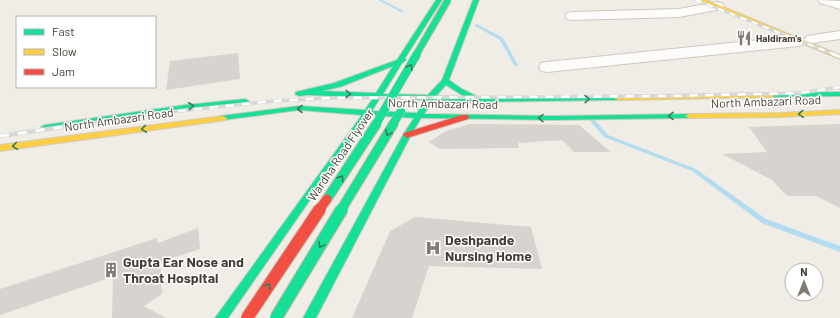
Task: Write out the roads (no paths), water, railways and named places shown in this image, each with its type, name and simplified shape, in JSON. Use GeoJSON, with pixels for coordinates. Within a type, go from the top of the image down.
{"type":"FeatureCollection","features":[{"type":"Feature","properties":{"kind":"main road"},"geometry":{"type":"LineString","coordinates":[[221,318],[367,114],[403,60],[439,0]]}},
{"type":"Feature","properties":{"kind":"main road","name":"Wardha Road Flyover"},"geometry":{"type":"LineString","coordinates":[[247,318],[379,120],[448,0]]}},
{"type":"Feature","properties":{"kind":"main road"},"geometry":{"type":"LineString","coordinates":[[309,318],[408,135],[431,97],[445,81],[476,0]]}},
{"type":"Feature","properties":{"kind":"main road"},"geometry":{"type":"LineString","coordinates":[[701,0],[716,3],[806,40],[840,57]]}},
{"type":"Feature","properties":{"kind":"main road"},"geometry":{"type":"LineString","coordinates":[[716,3],[806,40],[840,51]]}},
{"type":"Feature","properties":{"kind":"main road"},"geometry":{"type":"LineString","coordinates":[[308,93],[336,85],[403,60]]}},
{"type":"Feature","properties":{"kind":"main road"},"geometry":{"type":"LineString","coordinates":[[445,81],[459,91],[478,100]]}},
{"type":"Feature","properties":{"kind":"main road"},"geometry":{"type":"LineString","coordinates":[[276,318],[383,143],[413,87]]}},
{"type":"Feature","properties":{"kind":"main road","name":"North Ambazari Road"},"geometry":{"type":"LineString","coordinates":[[288,96],[308,93],[478,100],[840,94]]}},
{"type":"Feature","properties":{"kind":"main road","name":"North Ambazari Road"},"geometry":{"type":"LineString","coordinates":[[38,128],[185,107],[257,100]]}},
{"type":"Feature","properties":{"kind":"main road","name":"North Ambazari Road"},"geometry":{"type":"LineString","coordinates":[[0,148],[297,108],[367,114],[552,118],[781,115],[840,112]]}},
{"type":"Feature","properties":{"kind":"main road"},"geometry":{"type":"LineString","coordinates":[[408,135],[465,117]]}},
{"type":"Feature","properties":{"kind":"street"},"geometry":{"type":"LineString","coordinates":[[824,0],[840,5]]}},
{"type":"Feature","properties":{"kind":"street"},"geometry":{"type":"LineString","coordinates":[[572,16],[679,13],[716,3]]}},
{"type":"Feature","properties":{"kind":"street"},"geometry":{"type":"LineString","coordinates":[[548,67],[840,36]]}},
{"type":"Feature","properties":{"kind":"waterway"},"geometry":{"type":"LineString","coordinates":[[380,0],[402,11]]}},
{"type":"Feature","properties":{"kind":"waterway"},"geometry":{"type":"LineString","coordinates":[[476,25],[502,39],[516,65]]}},
{"type":"Feature","properties":{"kind":"waterway"},"geometry":{"type":"LineString","coordinates":[[593,121],[606,136],[694,170],[764,221],[840,249]]}},
{"type":"Feature","properties":{"kind":"railway"},"geometry":{"type":"LineString","coordinates":[[696,0],[836,55]]}},
{"type":"Feature","properties":{"kind":"railway"},"geometry":{"type":"LineString","coordinates":[[833,54],[840,57]]}},
{"type":"Feature","properties":{"kind":"railway"},"geometry":{"type":"LineString","coordinates":[[85,124],[169,112],[273,101],[330,98],[670,96],[800,93],[840,87]]}},
{"type":"Feature","properties":{"kind":"railway"},"geometry":{"type":"LineString","coordinates":[[85,124],[90,123]]}},
{"type":"Feature","properties":{"kind":"railway"},"geometry":{"type":"LineString","coordinates":[[0,136],[85,124]]}},
{"type":"Feature","properties":{"kind":"place","name":"Haldiram's"},"geometry":{"type":"Point","coordinates":[744,38]}},
{"type":"Feature","properties":{"kind":"place","name":"Deshpande Nursing Home"},"geometry":{"type":"Point","coordinates":[433,248]}},
{"type":"Feature","properties":{"kind":"place","name":"Gupta Ear Nose and Throat Hospital"},"geometry":{"type":"Point","coordinates":[111,270]}}]}
